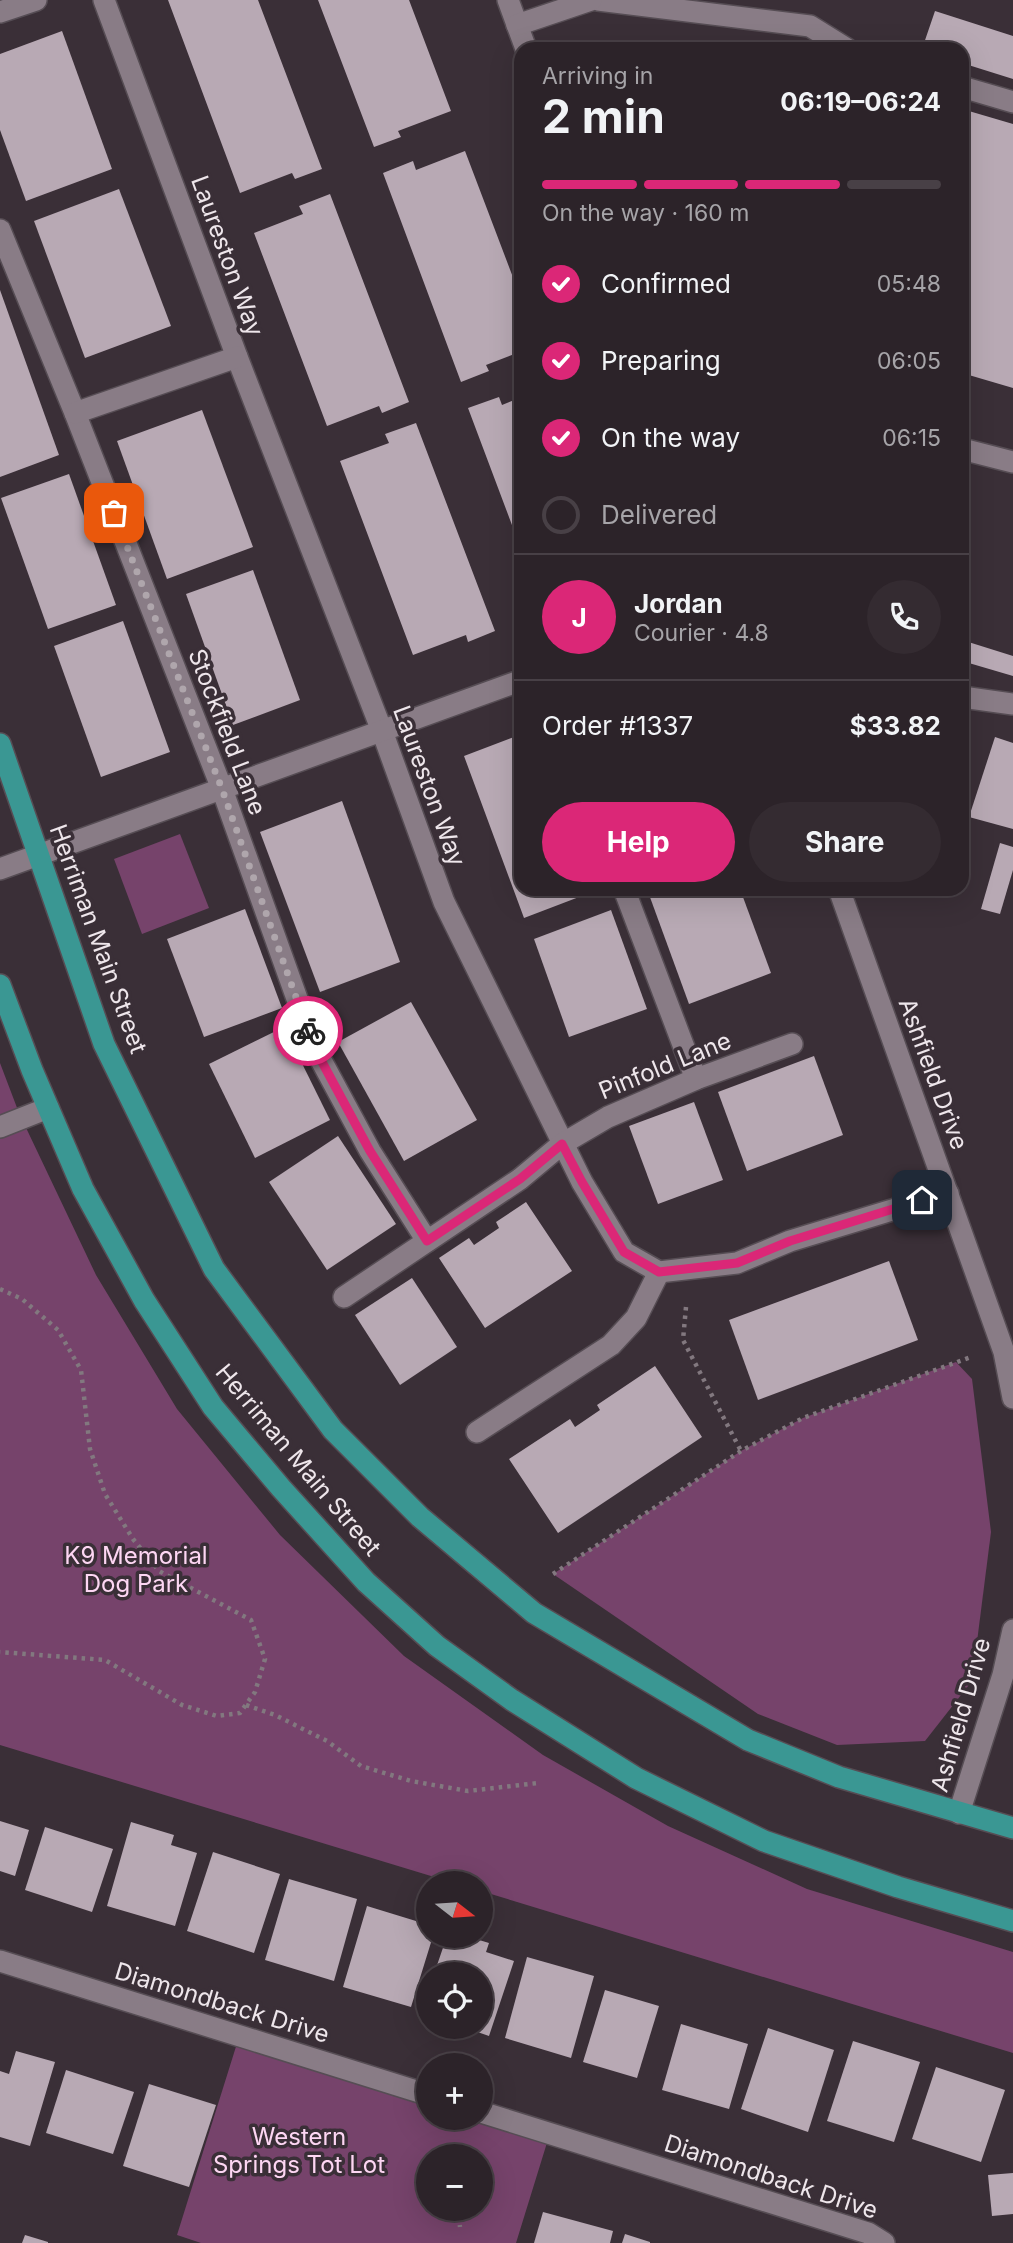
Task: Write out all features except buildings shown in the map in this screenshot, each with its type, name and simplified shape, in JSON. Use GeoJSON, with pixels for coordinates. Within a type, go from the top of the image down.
{"type":"FeatureCollection","features":[{"type":"Feature","properties":{"kind":"main road","name":"Herriman Main Street"},"geometry":{"type":"LineString","coordinates":[[0,744],[104,1044],[214,1269],[333,1430],[420,1517],[534,1613],[748,1740],[839,1777],[1013,1828]]}},
{"type":"Feature","properties":{"kind":"main road","name":"Herriman Main Street"},"geometry":{"type":"LineString","coordinates":[[0,985],[83,1189],[144,1300],[213,1407],[281,1488],[366,1581],[438,1646],[512,1700],[636,1778],[752,1835],[898,1887],[1013,1921]]}},
{"type":"Feature","properties":{"kind":"street"},"geometry":{"type":"LineString","coordinates":[[0,12],[36,0]]}},
{"type":"Feature","properties":{"kind":"street","name":"Laureston Way"},"geometry":{"type":"LineString","coordinates":[[104,0],[237,357],[382,731],[444,902],[582,1182],[624,1252],[659,1272]]}},
{"type":"Feature","properties":{"kind":"street"},"geometry":{"type":"LineString","coordinates":[[508,0],[523,42]]}},
{"type":"Feature","properties":{"kind":"street"},"geometry":{"type":"LineString","coordinates":[[517,25],[591,0]]}},
{"type":"Feature","properties":{"kind":"street"},"geometry":{"type":"LineString","coordinates":[[598,0],[810,26],[836,42]]}},
{"type":"Feature","properties":{"kind":"street"},"geometry":{"type":"LineString","coordinates":[[969,89],[1013,102]]}},
{"type":"Feature","properties":{"kind":"street","name":"Stockfield Lane"},"geometry":{"type":"LineString","coordinates":[[0,230],[75,413],[222,789],[315,1049],[370,1151],[427,1241]]}},
{"type":"Feature","properties":{"kind":"street"},"geometry":{"type":"LineString","coordinates":[[75,413],[237,357]]}},
{"type":"Feature","properties":{"kind":"street"},"geometry":{"type":"LineString","coordinates":[[969,451],[1013,462]]}},
{"type":"Feature","properties":{"kind":"street"},"geometry":{"type":"LineString","coordinates":[[0,869],[514,683]]}},
{"type":"Feature","properties":{"kind":"street"},"geometry":{"type":"LineString","coordinates":[[969,698],[1013,704]]}},
{"type":"Feature","properties":{"kind":"street"},"geometry":{"type":"LineString","coordinates":[[627,896],[696,1079]]}},
{"type":"Feature","properties":{"kind":"street","name":"Ashfield Drive"},"geometry":{"type":"LineString","coordinates":[[841,896],[1004,1352],[1012,1392]]}},
{"type":"Feature","properties":{"kind":"street","name":"Pinfold Lane"},"geometry":{"type":"LineString","coordinates":[[344,1297],[520,1179],[562,1144],[608,1116],[696,1079],[792,1044]]}},
{"type":"Feature","properties":{"kind":"street"},"geometry":{"type":"LineString","coordinates":[[0,1127],[48,1108]]}},
{"type":"Feature","properties":{"kind":"street"},"geometry":{"type":"LineString","coordinates":[[477,1432],[611,1345],[636,1318],[659,1272],[737,1263],[790,1241],[947,1193]]}},
{"type":"Feature","properties":{"kind":"street","name":"Ashfield Drive"},"geometry":{"type":"LineString","coordinates":[[959,1813],[1003,1675],[1013,1630]]}},
{"type":"Feature","properties":{"kind":"street","name":"Diamondback Drive"},"geometry":{"type":"LineString","coordinates":[[0,1961],[416,2091]]}},
{"type":"Feature","properties":{"kind":"street","name":"Diamondback Drive"},"geometry":{"type":"LineString","coordinates":[[493,2116],[868,2232],[884,2243]]}},
{"type":"Feature","properties":{"kind":"path"},"geometry":{"type":"LineString","coordinates":[[0,1289],[22,1299],[58,1330],[81,1370],[90,1449],[105,1494],[133,1539],[159,1571],[251,1620],[265,1659],[255,1692],[240,1713],[217,1716],[182,1705],[105,1660],[0,1652]]}},
{"type":"Feature","properties":{"kind":"path"},"geometry":{"type":"LineString","coordinates":[[685,1307],[683,1340],[741,1451]]}},
{"type":"Feature","properties":{"kind":"path"},"geometry":{"type":"LineString","coordinates":[[553,1574],[741,1451],[803,1418],[971,1357]]}},
{"type":"Feature","properties":{"kind":"path"},"geometry":{"type":"LineString","coordinates":[[246,1704],[327,1741],[361,1766],[411,1781],[468,1791],[538,1783]]}},
{"type":"Feature","properties":{"kind":"path"},"geometry":{"type":"LineString","coordinates":[[459,2221],[460,2227]]}},
{"type":"Feature","properties":{"kind":"green space"},"geometry":{"type":"Polygon","coordinates":[[[180,834],[209,908],[142,934],[114,859],[180,834]]]}},
{"type":"Feature","properties":{"kind":"green space","name":"K9 Memorial Dog Park"},"geometry":{"type":"Polygon","coordinates":[[[0,1063],[19,1113],[96,1275],[177,1409],[280,1535],[404,1656],[543,1755],[668,1826],[807,1889],[1013,1952],[1013,2053],[494,1895],[494,1871],[416,1871],[0,1745],[0,1063]]]}},
{"type":"Feature","properties":{"kind":"green space"},"geometry":{"type":"Polygon","coordinates":[[[956,1362],[972,1379],[991,1532],[972,1681],[925,1741],[837,1745],[758,1714],[553,1574],[741,1451],[803,1418],[956,1362]]]}},
{"type":"Feature","properties":{"kind":"green space","name":"Western Springs Tot Lot"},"geometry":{"type":"Polygon","coordinates":[[[239,2037],[416,2091],[416,2130],[493,2130],[493,2121],[550,2133],[516,2243],[201,2243],[177,2235],[239,2037]]]}},
{"type":"Feature","properties":{"kind":"way so far"},"geometry":{"type":"LineString","coordinates":[[114,513],[222,789],[308,1031]]}},
{"type":"Feature","properties":{"kind":"route"},"geometry":{"type":"LineString","coordinates":[[308,1031],[370,1151],[427,1241],[520,1179],[562,1144],[624,1252],[659,1272],[737,1263],[790,1241],[922,1200]]}}]}
